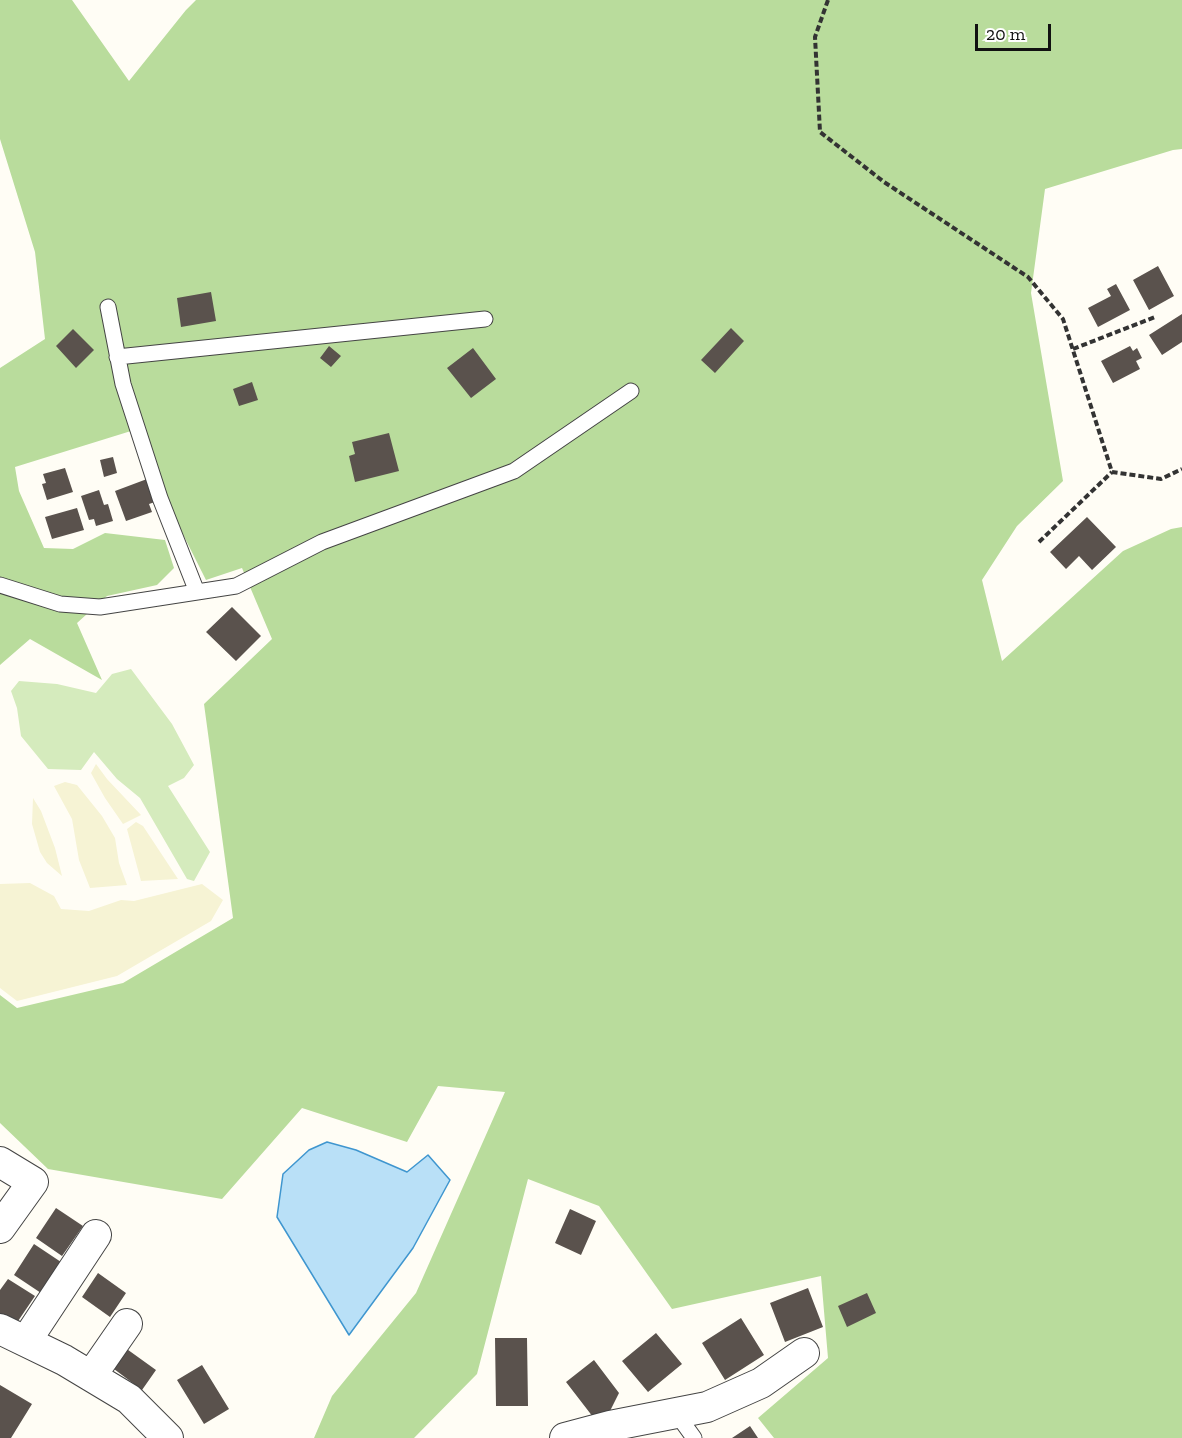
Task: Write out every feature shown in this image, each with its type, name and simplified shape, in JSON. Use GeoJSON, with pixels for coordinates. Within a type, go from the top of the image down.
{"type":"FeatureCollection","features":[{"type":"Feature","properties":{"kind":"street"},"geometry":{"type":"LineString","coordinates":[[0,1162],[33,1182],[0,1228]]}},
{"type":"Feature","properties":{"kind":"street"},"geometry":{"type":"LineString","coordinates":[[96,1235],[13,1335],[64,1360],[129,1399],[168,1438]]}},
{"type":"Feature","properties":{"kind":"street"},"geometry":{"type":"LineString","coordinates":[[91,1376],[127,1324]]}},
{"type":"Feature","properties":{"kind":"street"},"geometry":{"type":"LineString","coordinates":[[580,1436],[707,1407],[761,1383],[804,1353]]}},
{"type":"Feature","properties":{"kind":"lane"},"geometry":{"type":"LineString","coordinates":[[108,307],[123,384],[160,498],[197,592]]}},
{"type":"Feature","properties":{"kind":"lane"},"geometry":{"type":"LineString","coordinates":[[117,357],[485,319]]}},
{"type":"Feature","properties":{"kind":"lane"},"geometry":{"type":"LineString","coordinates":[[0,585],[60,604],[100,607],[236,586],[321,542],[514,471],[631,391]]}},
{"type":"Feature","properties":{"kind":"lane"},"geometry":{"type":"LineString","coordinates":[[676,1413],[694,1438]]}},
{"type":"Feature","properties":{"kind":"path"},"geometry":{"type":"LineString","coordinates":[[828,0],[815,37],[820,132],[884,183],[1028,277],[1063,319],[1112,472]]}},
{"type":"Feature","properties":{"kind":"path"},"geometry":{"type":"LineString","coordinates":[[1073,349],[1155,317]]}},
{"type":"Feature","properties":{"kind":"path"},"geometry":{"type":"LineString","coordinates":[[1112,472],[1161,479],[1182,469]]}},
{"type":"Feature","properties":{"kind":"path"},"geometry":{"type":"LineString","coordinates":[[1039,542],[1112,472]]}},
{"type":"Feature","properties":{"kind":"shaded area"},"geometry":{"type":"Polygon","coordinates":[[[96,764],[141,815],[123,824],[91,773],[96,764]]]}},
{"type":"Feature","properties":{"kind":"shaded area"},"geometry":{"type":"Polygon","coordinates":[[[65,782],[77,785],[102,816],[115,838],[119,863],[127,885],[90,888],[79,860],[72,819],[54,786],[65,782]]]}},
{"type":"Feature","properties":{"kind":"shaded area"},"geometry":{"type":"Polygon","coordinates":[[[33,798],[41,811],[55,848],[62,876],[47,863],[40,852],[32,824],[33,798]]]}},
{"type":"Feature","properties":{"kind":"shaded area"},"geometry":{"type":"Polygon","coordinates":[[[136,822],[143,826],[178,879],[141,881],[127,829],[136,822]]]}},
{"type":"Feature","properties":{"kind":"shaded area"},"geometry":{"type":"Polygon","coordinates":[[[30,883],[54,896],[61,909],[89,911],[121,900],[134,901],[202,884],[223,900],[211,921],[117,976],[17,1001],[0,988],[0,884],[30,883]]]}},
{"type":"Feature","properties":{"kind":"green space"},"geometry":{"type":"Polygon","coordinates":[[[0,0],[72,0],[129,81],[196,0],[1182,0],[1182,149],[1045,189],[1031,293],[1063,481],[1017,526],[982,580],[1002,661],[1123,551],[1171,529],[1182,527],[1182,1438],[774,1438],[758,1418],[828,1358],[821,1276],[672,1309],[599,1206],[528,1179],[477,1374],[414,1438],[314,1438],[332,1396],[416,1293],[505,1092],[438,1086],[407,1142],[302,1108],[222,1199],[48,1169],[0,1123],[0,995],[17,1008],[123,983],[233,918],[204,704],[272,639],[242,568],[206,580],[131,431],[15,467],[19,491],[44,548],[73,549],[105,533],[165,540],[174,568],[157,585],[107,596],[77,623],[102,680],[30,639],[0,665],[0,368],[45,339],[35,252],[0,139],[0,0]]]}},
{"type":"Feature","properties":{"kind":"green space"},"geometry":{"type":"Polygon","coordinates":[[[131,669],[172,724],[194,765],[184,778],[168,786],[210,852],[194,881],[187,879],[140,798],[117,779],[94,752],[81,770],[48,769],[21,736],[17,708],[11,691],[19,681],[57,684],[96,693],[112,674],[131,669]]]}},
{"type":"Feature","properties":{"kind":"water"},"geometry":{"type":"Polygon","coordinates":[[[327,1142],[356,1150],[407,1172],[428,1155],[450,1180],[413,1248],[349,1335],[277,1217],[283,1174],[309,1150],[327,1142]]]}},
{"type":"Feature","properties":{"kind":"building"},"geometry":{"type":"Polygon","coordinates":[[[1158,266],[1174,296],[1149,310],[1133,280],[1158,266]]]}},
{"type":"Feature","properties":{"kind":"building"},"geometry":{"type":"Polygon","coordinates":[[[1116,284],[1130,310],[1098,327],[1088,308],[1111,296],[1107,289],[1116,284]]]}},
{"type":"Feature","properties":{"kind":"building"},"geometry":{"type":"Polygon","coordinates":[[[211,292],[216,321],[181,327],[177,298],[211,292]]]}},
{"type":"Feature","properties":{"kind":"building"},"geometry":{"type":"Polygon","coordinates":[[[1182,314],[1182,342],[1162,355],[1149,335],[1182,314]]]}},
{"type":"Feature","properties":{"kind":"building"},"geometry":{"type":"Polygon","coordinates":[[[731,328],[744,341],[715,373],[701,360],[731,328]]]}},
{"type":"Feature","properties":{"kind":"building"},"geometry":{"type":"Polygon","coordinates":[[[73,329],[94,350],[76,368],[56,346],[73,329]]]}},
{"type":"Feature","properties":{"kind":"building"},"geometry":{"type":"Polygon","coordinates":[[[329,346],[341,356],[331,367],[320,358],[329,346]]]}},
{"type":"Feature","properties":{"kind":"building"},"geometry":{"type":"Polygon","coordinates":[[[1130,346],[1133,351],[1137,348],[1142,358],[1136,361],[1140,369],[1113,383],[1101,361],[1130,346]]]}},
{"type":"Feature","properties":{"kind":"building"},"geometry":{"type":"Polygon","coordinates":[[[473,348],[496,379],[471,398],[447,368],[473,348]]]}},
{"type":"Feature","properties":{"kind":"building"},"geometry":{"type":"Polygon","coordinates":[[[252,382],[258,400],[239,406],[233,389],[252,382]]]}},
{"type":"Feature","properties":{"kind":"building"},"geometry":{"type":"Polygon","coordinates":[[[389,433],[399,471],[355,482],[349,456],[355,454],[352,442],[389,433]]]}},
{"type":"Feature","properties":{"kind":"building"},"geometry":{"type":"Polygon","coordinates":[[[113,457],[117,473],[104,477],[100,460],[113,457]]]}},
{"type":"Feature","properties":{"kind":"building"},"geometry":{"type":"Polygon","coordinates":[[[65,468],[73,492],[47,500],[42,484],[46,483],[43,474],[65,468]]]}},
{"type":"Feature","properties":{"kind":"building"},"geometry":{"type":"Polygon","coordinates":[[[147,479],[155,502],[149,504],[152,512],[126,521],[115,491],[147,479]]]}},
{"type":"Feature","properties":{"kind":"building"},"geometry":{"type":"Polygon","coordinates":[[[99,490],[104,505],[108,504],[113,521],[96,526],[94,519],[89,520],[81,496],[99,490]]]}},
{"type":"Feature","properties":{"kind":"building"},"geometry":{"type":"Polygon","coordinates":[[[77,508],[84,530],[52,539],[45,517],[77,508]]]}},
{"type":"Feature","properties":{"kind":"building"},"geometry":{"type":"Polygon","coordinates":[[[1087,517],[1116,547],[1092,570],[1079,556],[1066,569],[1050,552],[1087,517]]]}},
{"type":"Feature","properties":{"kind":"building"},"geometry":{"type":"Polygon","coordinates":[[[232,607],[261,636],[236,661],[206,632],[232,607]]]}},
{"type":"Feature","properties":{"kind":"building"},"geometry":{"type":"Polygon","coordinates":[[[56,1208],[83,1226],[62,1256],[36,1238],[56,1208]]]}},
{"type":"Feature","properties":{"kind":"building"},"geometry":{"type":"Polygon","coordinates":[[[570,1209],[596,1221],[581,1255],[555,1243],[570,1209]]]}},
{"type":"Feature","properties":{"kind":"building"},"geometry":{"type":"Polygon","coordinates":[[[34,1244],[61,1262],[41,1293],[14,1275],[34,1244]]]}},
{"type":"Feature","properties":{"kind":"building"},"geometry":{"type":"Polygon","coordinates":[[[98,1273],[126,1293],[110,1317],[82,1297],[98,1273]]]}},
{"type":"Feature","properties":{"kind":"building"},"geometry":{"type":"Polygon","coordinates":[[[8,1279],[35,1296],[14,1327],[0,1317],[0,1290],[8,1279]]]}},
{"type":"Feature","properties":{"kind":"building"},"geometry":{"type":"Polygon","coordinates":[[[808,1288],[823,1327],[785,1342],[770,1303],[808,1288]]]}},
{"type":"Feature","properties":{"kind":"building"},"geometry":{"type":"Polygon","coordinates":[[[867,1293],[876,1313],[847,1327],[838,1306],[867,1293]]]}},
{"type":"Feature","properties":{"kind":"building"},"geometry":{"type":"Polygon","coordinates":[[[741,1318],[764,1355],[725,1380],[702,1343],[741,1318]]]}},
{"type":"Feature","properties":{"kind":"building"},"geometry":{"type":"Polygon","coordinates":[[[656,1333],[682,1364],[648,1392],[622,1361],[656,1333]]]}},
{"type":"Feature","properties":{"kind":"building"},"geometry":{"type":"Polygon","coordinates":[[[495,1338],[527,1338],[528,1406],[496,1406],[495,1338]]]}},
{"type":"Feature","properties":{"kind":"building"},"geometry":{"type":"Polygon","coordinates":[[[124,1347],[156,1370],[142,1390],[110,1366],[124,1347]]]}},
{"type":"Feature","properties":{"kind":"building"},"geometry":{"type":"Polygon","coordinates":[[[594,1360],[619,1393],[610,1411],[593,1417],[566,1382],[594,1360]]]}},
{"type":"Feature","properties":{"kind":"building"},"geometry":{"type":"Polygon","coordinates":[[[202,1365],[229,1409],[204,1424],[177,1380],[202,1365]]]}},
{"type":"Feature","properties":{"kind":"building"},"geometry":{"type":"Polygon","coordinates":[[[0,1385],[32,1404],[11,1438],[0,1438],[0,1385]]]}},
{"type":"Feature","properties":{"kind":"building"},"geometry":{"type":"Polygon","coordinates":[[[750,1426],[758,1438],[732,1438],[750,1426]]]}}]}
